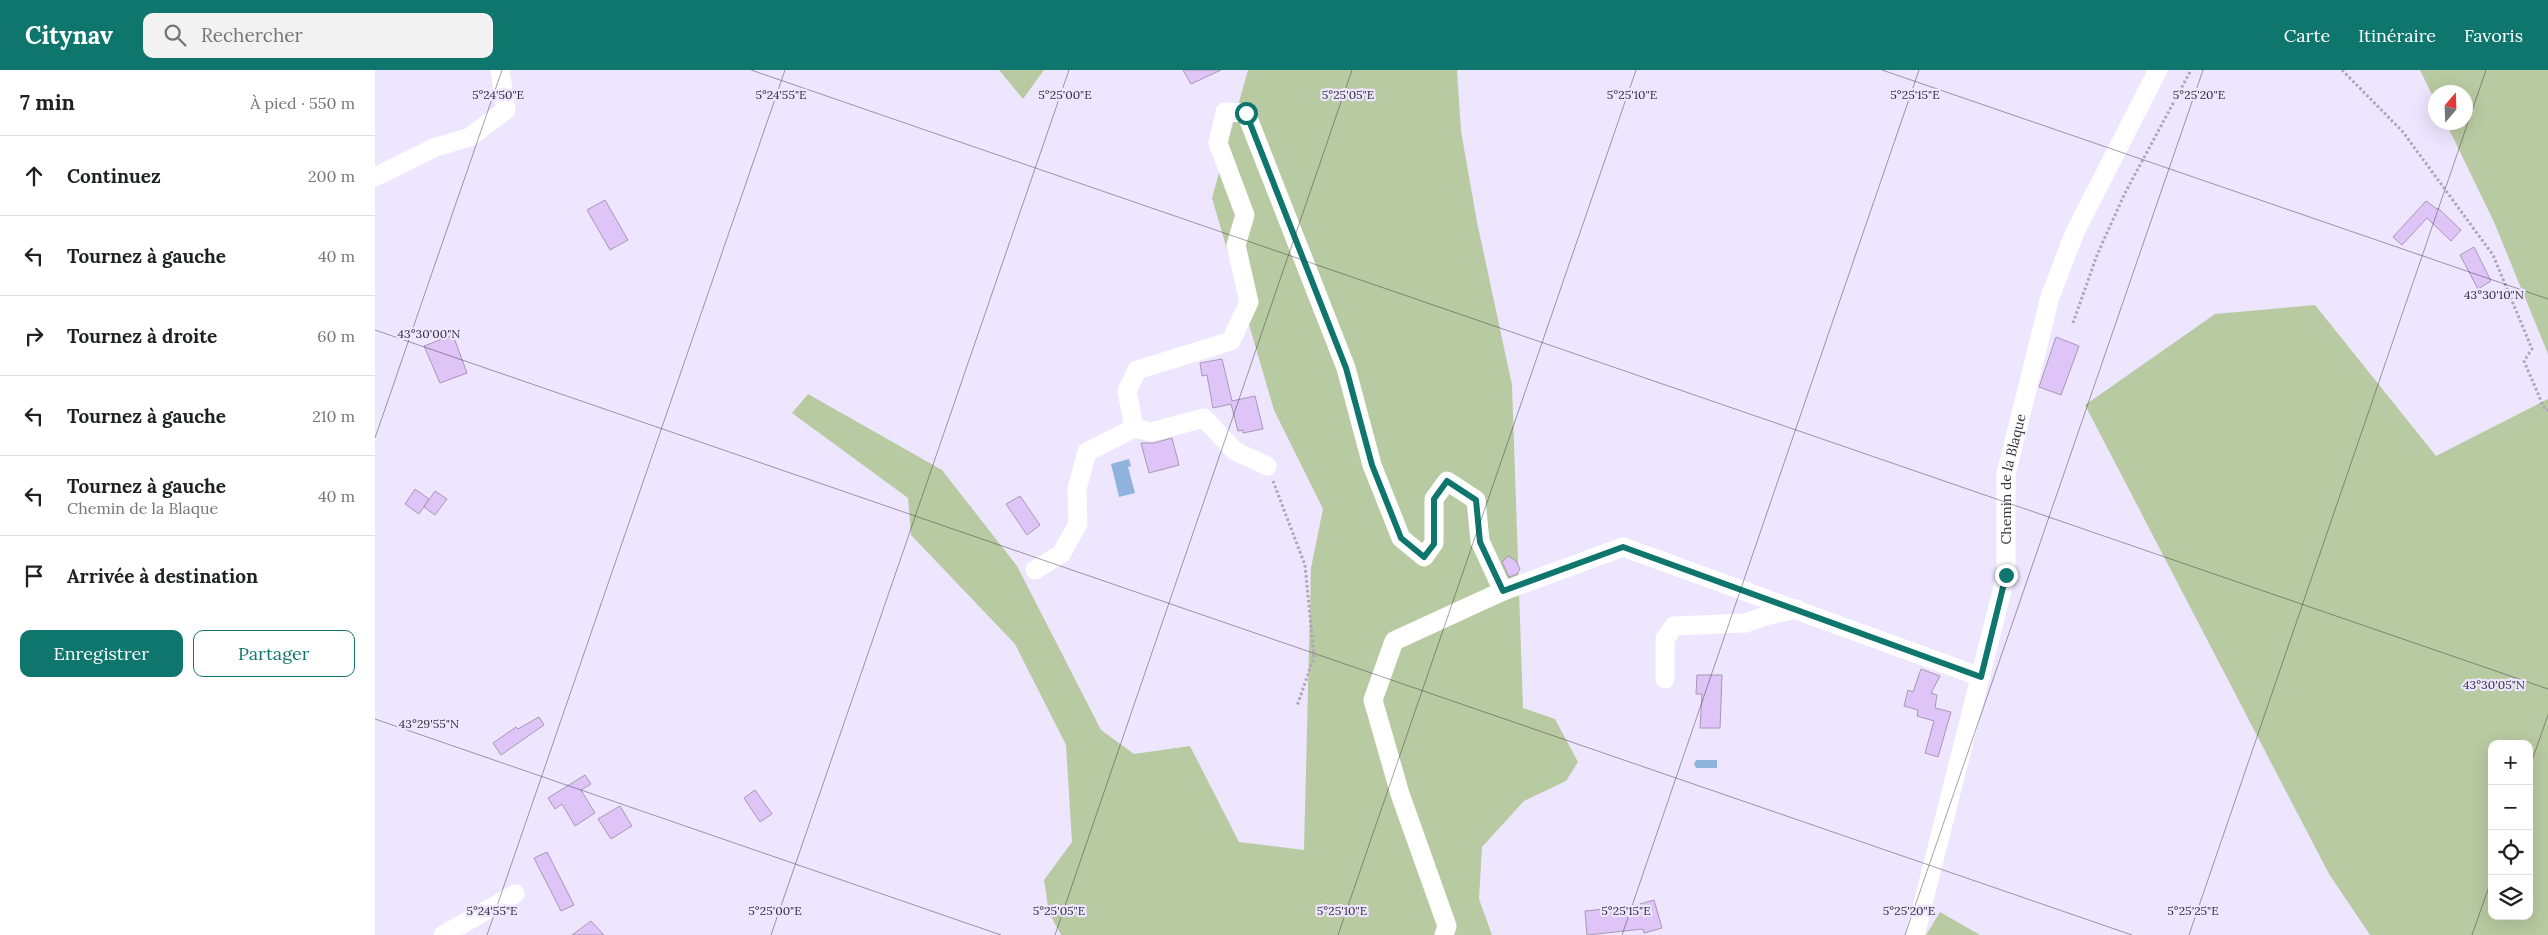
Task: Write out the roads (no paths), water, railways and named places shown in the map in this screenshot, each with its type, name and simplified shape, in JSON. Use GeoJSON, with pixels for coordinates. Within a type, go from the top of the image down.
{"type":"FeatureCollection","features":[{"type":"Feature","properties":{"kind":"street"},"geometry":{"type":"LineString","coordinates":[[375,177],[436,146],[470,137],[506,110],[500,70]]}},
{"type":"Feature","properties":{"kind":"street","name":"Chemin de la Blaque"},"geometry":{"type":"LineString","coordinates":[[1915,935],[2006,575],[2006,474],[2050,297],[2075,232],[2158,70]]}},
{"type":"Feature","properties":{"kind":"street"},"geometry":{"type":"LineString","coordinates":[[1134,428],[1127,391],[1137,370],[1231,341],[1249,302],[1235,245],[1245,215],[1218,143],[1225,112],[1246,113],[1346,368],[1372,465],[1401,538],[1424,557],[1434,544],[1434,499],[1447,481],[1476,500],[1480,542],[1503,591]]}},
{"type":"Feature","properties":{"kind":"street"},"geometry":{"type":"LineString","coordinates":[[1035,570],[1061,554],[1078,524],[1077,489],[1087,452],[1134,428],[1151,432],[1204,418],[1235,451],[1267,466]]}},
{"type":"Feature","properties":{"kind":"street"},"geometry":{"type":"LineString","coordinates":[[1444,935],[1447,926],[1400,794],[1373,700],[1395,641],[1503,591],[1623,547],[1981,677]]}},
{"type":"Feature","properties":{"kind":"street"},"geometry":{"type":"LineString","coordinates":[[1665,679],[1665,639],[1673,626],[1746,623],[1765,616],[1797,609]]}},
{"type":"Feature","properties":{"kind":"street"},"geometry":{"type":"LineString","coordinates":[[443,935],[515,894]]}},
{"type":"Feature","properties":{"kind":"water"},"geometry":{"type":"Polygon","coordinates":[[[1129,459],[1131,466],[1128,467],[1135,493],[1119,497],[1111,464],[1129,459]]]}},
{"type":"Feature","properties":{"kind":"water"},"geometry":{"type":"Polygon","coordinates":[[[1696,760],[1717,760],[1717,768],[1696,768],[1694,764],[1696,760]]]}}]}
